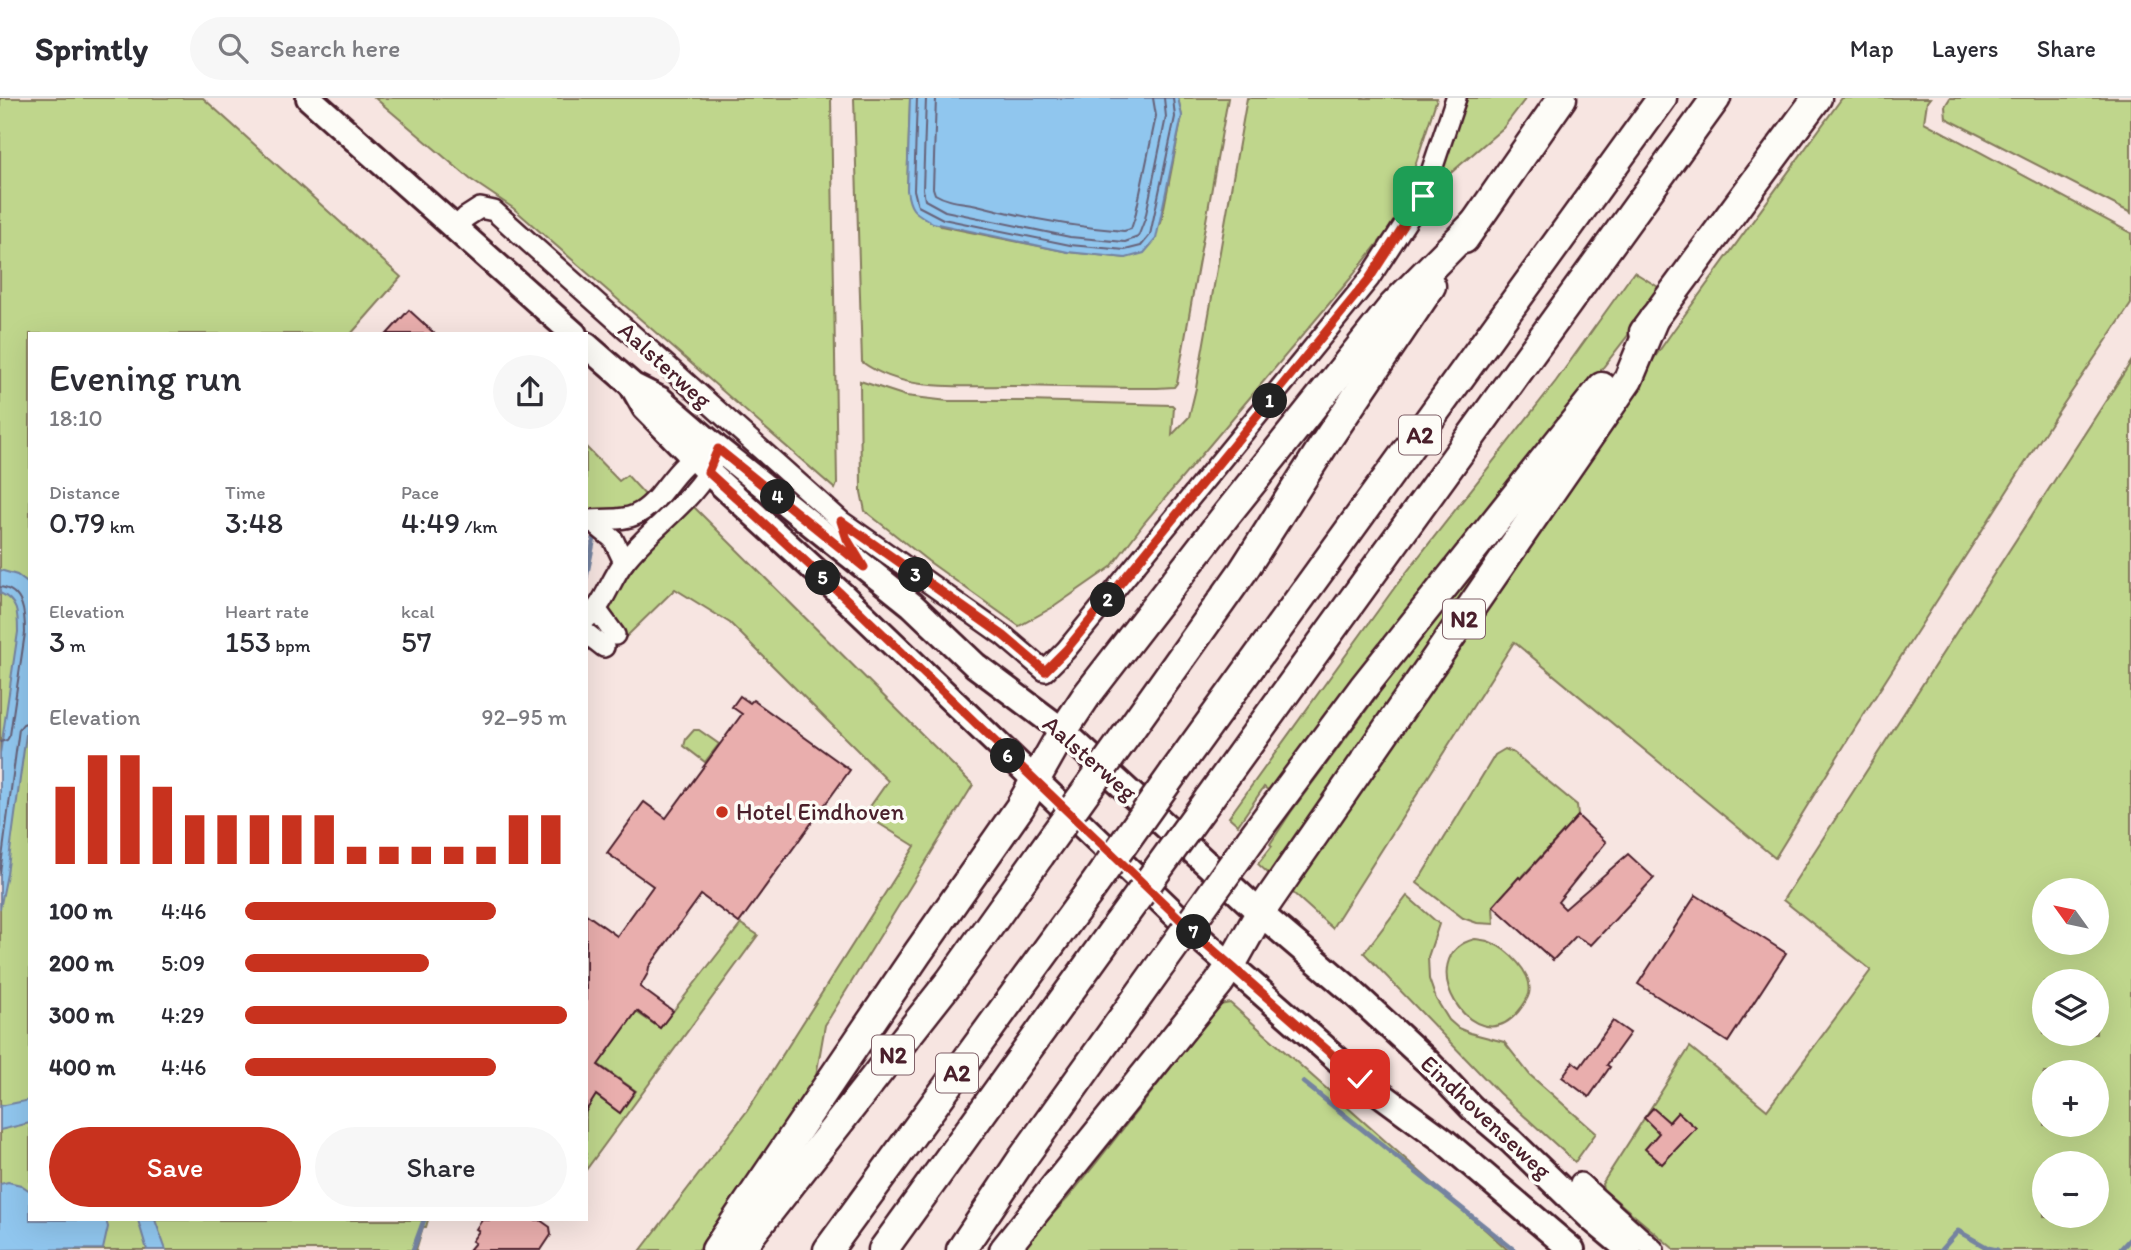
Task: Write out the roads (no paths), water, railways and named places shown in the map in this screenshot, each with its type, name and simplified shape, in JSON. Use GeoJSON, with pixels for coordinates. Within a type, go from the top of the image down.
{"type":"FeatureCollection","features":[{"type":"Feature","properties":{"kind":"highway","name":"N2"},"geometry":{"type":"LineString","coordinates":[[739,1250],[950,981],[1130,730],[1242,571],[1401,330],[1562,98]]}},
{"type":"Feature","properties":{"kind":"highway","name":"A2"},"geometry":{"type":"LineString","coordinates":[[828,1250],[1662,98]]}},
{"type":"Feature","properties":{"kind":"highway","name":"A2"},"geometry":{"type":"LineString","coordinates":[[883,1250],[1716,98]]}},
{"type":"Feature","properties":{"kind":"highway","name":"N2"},"geometry":{"type":"LineString","coordinates":[[961,1250],[1161,963],[1371,677],[1578,417],[1816,98]]}},
{"type":"Feature","properties":{"kind":"highway","name":"N2"},"geometry":{"type":"LineString","coordinates":[[1063,731],[1087,695],[1227,514],[1393,306],[1475,223]]}},
{"type":"Feature","properties":{"kind":"highway","name":"N2"},"geometry":{"type":"LineString","coordinates":[[1260,913],[1628,380],[1654,318]]}},
{"type":"Feature","properties":{"kind":"highway"},"geometry":{"type":"LineString","coordinates":[[1035,781],[1063,731]]}},
{"type":"Feature","properties":{"kind":"highway","name":"N2"},"geometry":{"type":"LineString","coordinates":[[716,1250],[1020,807],[1035,781]]}},
{"type":"Feature","properties":{"kind":"highway"},"geometry":{"type":"LineString","coordinates":[[1004,1250],[1121,1107],[1231,965],[1260,913]]}},
{"type":"Feature","properties":{"kind":"main road"},"geometry":{"type":"LineString","coordinates":[[309,98],[572,332]]}},
{"type":"Feature","properties":{"kind":"main road","name":"Aalsterweg"},"geometry":{"type":"LineString","coordinates":[[588,347],[633,386],[645,408],[707,459],[864,567],[912,605],[975,665],[1063,731],[1260,913],[1311,956]]}},
{"type":"Feature","properties":{"kind":"main road","name":"Aalsterweg"},"geometry":{"type":"LineString","coordinates":[[707,459],[839,592],[1035,781],[1205,943],[1266,997]]}},
{"type":"Feature","properties":{"kind":"main road","name":"Eindhovenseweg"},"geometry":{"type":"LineString","coordinates":[[1311,956],[1427,1062],[1472,1108],[1529,1158],[1592,1220],[1629,1250]]}},
{"type":"Feature","properties":{"kind":"main road","name":"Eindhovenseweg"},"geometry":{"type":"LineString","coordinates":[[1266,997],[1360,1079],[1443,1140],[1572,1250]]}},
{"type":"Feature","properties":{"kind":"street","name":"Aalsterweg"},"geometry":{"type":"LineString","coordinates":[[455,228],[480,208],[494,211],[841,521],[996,630],[1045,671],[1074,640],[1369,279],[1423,196],[1457,98]]}},
{"type":"Feature","properties":{"kind":"street"},"geometry":{"type":"LineString","coordinates":[[588,520],[621,519],[635,515],[707,459]]}},
{"type":"Feature","properties":{"kind":"street"},"geometry":{"type":"LineString","coordinates":[[588,634],[610,641],[591,614],[624,562],[707,459]]}},
{"type":"Feature","properties":{"kind":"street"},"geometry":{"type":"LineString","coordinates":[[588,520],[613,539],[624,562]]}},
{"type":"Feature","properties":{"kind":"street","name":"Aalsterweg"},"geometry":{"type":"LineString","coordinates":[[841,521],[847,539],[864,567]]}},
{"type":"Feature","properties":{"kind":"street","name":"Eindhovenseweg"},"geometry":{"type":"LineString","coordinates":[[1580,1183],[1654,1250]]}},
{"type":"Feature","properties":{"kind":"water"},"geometry":{"type":"Polygon","coordinates":[[[910,98],[1178,98],[1182,116],[1156,239],[1144,253],[1126,258],[1068,252],[933,223],[914,211],[908,197],[910,98]]]}},
{"type":"Feature","properties":{"kind":"water"},"geometry":{"type":"Polygon","coordinates":[[[0,570],[17,575],[28,583],[28,720],[0,909],[0,754],[18,619],[14,604],[0,593],[0,570]]]}},
{"type":"Feature","properties":{"kind":"water"},"geometry":{"type":"Polygon","coordinates":[[[28,1100],[28,1123],[0,1130],[0,1106],[28,1100]]]}},
{"type":"Feature","properties":{"kind":"water"},"geometry":{"type":"Polygon","coordinates":[[[8,1182],[28,1190],[28,1221],[106,1221],[108,1227],[103,1249],[0,1250],[0,1184],[8,1182]]]}},
{"type":"Feature","properties":{"kind":"water"},"geometry":{"type":"Polygon","coordinates":[[[138,1221],[155,1221],[166,1250],[147,1250],[138,1221]]]}},
{"type":"Feature","properties":{"kind":"waterway"},"geometry":{"type":"LineString","coordinates":[[588,568],[594,538]]}},
{"type":"Feature","properties":{"kind":"waterway"},"geometry":{"type":"LineString","coordinates":[[1303,1082],[1514,1250]]}},
{"type":"Feature","properties":{"kind":"waterway"},"geometry":{"type":"LineString","coordinates":[[413,1250],[424,1221]]}},
{"type":"Feature","properties":{"kind":"waterway"},"geometry":{"type":"LineString","coordinates":[[1941,1250],[1958,1231],[1988,1248],[1997,1250]]}},
{"type":"Feature","properties":{"kind":"waterway"},"geometry":{"type":"LineString","coordinates":[[2120,1250],[2131,1238]]}},
{"type":"Feature","properties":{"kind":"place","name":"Hotel Eindhoven"},"geometry":{"type":"Point","coordinates":[722,812]}}]}
